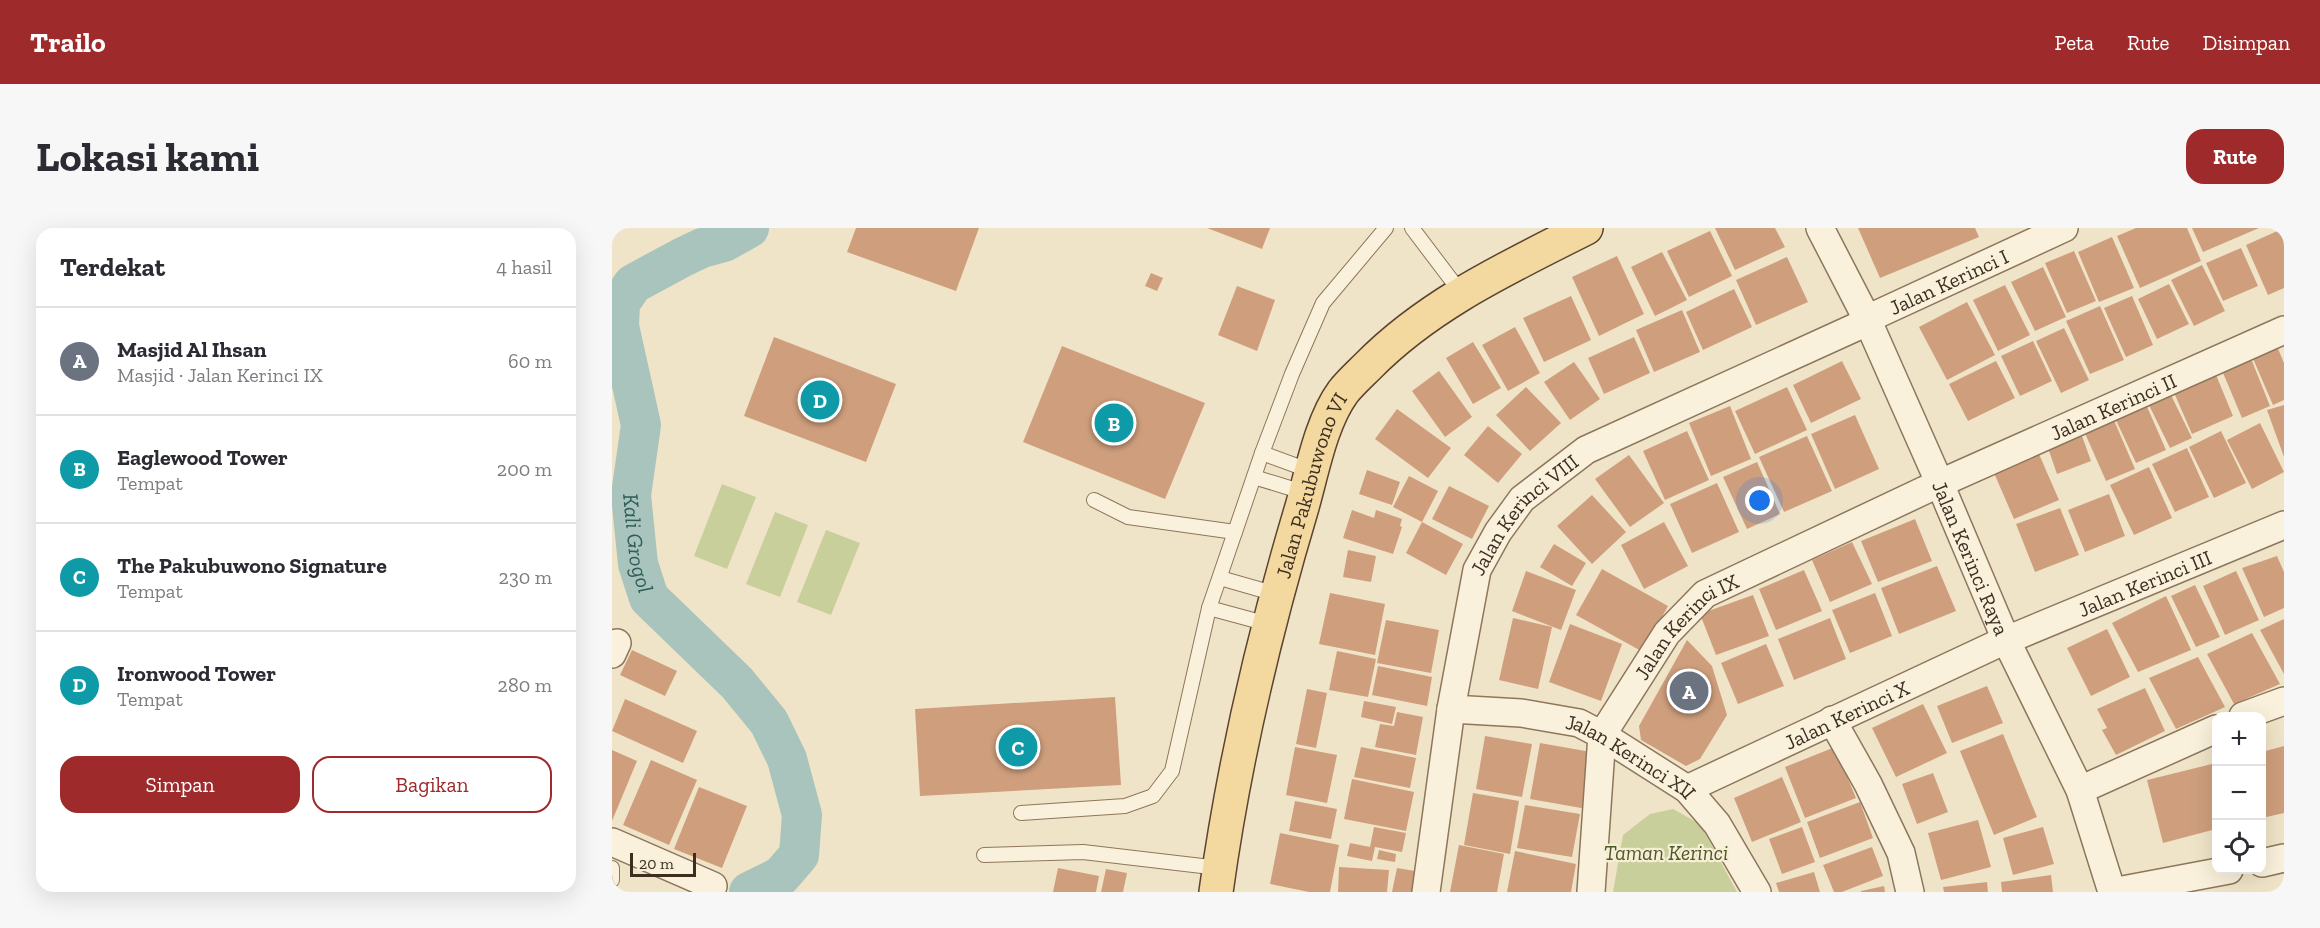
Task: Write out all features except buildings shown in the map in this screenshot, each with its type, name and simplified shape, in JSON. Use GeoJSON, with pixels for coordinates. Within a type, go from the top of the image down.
{"type":"FeatureCollection","features":[{"type":"Feature","properties":{"kind":"main road","name":"Jalan Pakubuwono VI"},"geometry":{"type":"LineString","coordinates":[[1215,884],[1238,754],[1272,609],[1327,424],[1343,393],[1383,351],[1412,326],[1483,281],[1586,228]]}},
{"type":"Feature","properties":{"kind":"street","name":"Jalan Kerinci Raya"},"geometry":{"type":"LineString","coordinates":[[1820,228],[1867,320],[2006,640],[2080,790],[2112,892]]}},
{"type":"Feature","properties":{"kind":"street","name":"Jalan Kerinci I"},"geometry":{"type":"LineString","coordinates":[[1867,320],[2064,228]]}},
{"type":"Feature","properties":{"kind":"street","name":"Jalan Kerinci VIII"},"geometry":{"type":"LineString","coordinates":[[1426,892],[1451,709],[1477,570],[1498,532],[1522,499],[1586,450],[1867,320]]}},
{"type":"Feature","properties":{"kind":"street","name":"Jalan Kerinci II"},"geometry":{"type":"LineString","coordinates":[[1940,484],[2284,330]]}},
{"type":"Feature","properties":{"kind":"street","name":"Jalan Kerinci IX"},"geometry":{"type":"LineString","coordinates":[[1591,892],[1602,735],[1667,633],[1705,594],[1940,484]]}},
{"type":"Feature","properties":{"kind":"street","name":"Jalan Kerinci III"},"geometry":{"type":"LineString","coordinates":[[2006,640],[2284,525]]}},
{"type":"Feature","properties":{"kind":"street","name":"Jalan Kerinci X"},"geometry":{"type":"LineString","coordinates":[[1687,789],[2006,640]]}},
{"type":"Feature","properties":{"kind":"street"},"geometry":{"type":"LineString","coordinates":[[2256,712],[2284,701]]}},
{"type":"Feature","properties":{"kind":"street","name":"Jalan Kerinci XII"},"geometry":{"type":"LineString","coordinates":[[1451,709],[1521,712],[1579,723],[1602,735],[1687,789],[1717,825],[1757,892]]}},
{"type":"Feature","properties":{"kind":"street"},"geometry":{"type":"LineString","coordinates":[[1832,720],[1868,784],[1901,853],[1910,892]]}},
{"type":"Feature","properties":{"kind":"street"},"geometry":{"type":"LineString","coordinates":[[2080,790],[2212,731]]}},
{"type":"Feature","properties":{"kind":"street"},"geometry":{"type":"LineString","coordinates":[[612,842],[713,886]]}},
{"type":"Feature","properties":{"kind":"street"},"geometry":{"type":"LineString","coordinates":[[2266,862],[2284,858]]}},
{"type":"Feature","properties":{"kind":"street"},"geometry":{"type":"LineString","coordinates":[[2112,892],[2225,878]]}},
{"type":"Feature","properties":{"kind":"lane"},"geometry":{"type":"LineString","coordinates":[[1022,813],[1125,806],[1154,796],[1172,771],[1209,608],[1262,453],[1292,374],[1323,303],[1386,228]]}},
{"type":"Feature","properties":{"kind":"lane"},"geometry":{"type":"LineString","coordinates":[[1412,228],[1462,294]]}},
{"type":"Feature","properties":{"kind":"lane"},"geometry":{"type":"LineString","coordinates":[[1262,453],[1309,482]]}},
{"type":"Feature","properties":{"kind":"lane"},"geometry":{"type":"LineString","coordinates":[[1254,477],[1309,482]]}},
{"type":"Feature","properties":{"kind":"lane"},"geometry":{"type":"LineString","coordinates":[[1094,500],[1128,517],[1235,532]]}},
{"type":"Feature","properties":{"kind":"lane"},"geometry":{"type":"LineString","coordinates":[[1220,578],[1272,609]]}},
{"type":"Feature","properties":{"kind":"lane"},"geometry":{"type":"LineString","coordinates":[[1209,608],[1272,609]]}},
{"type":"Feature","properties":{"kind":"lane"},"geometry":{"type":"LineString","coordinates":[[984,855],[1083,852],[1215,884]]}},
{"type":"Feature","properties":{"kind":"lane"},"geometry":{"type":"LineString","coordinates":[[612,868],[612,880]]}},
{"type":"Feature","properties":{"kind":"green space"},"geometry":{"type":"Polygon","coordinates":[[[722,484],[756,497],[727,569],[694,556],[722,484]]]}},
{"type":"Feature","properties":{"kind":"green space"},"geometry":{"type":"Polygon","coordinates":[[[775,512],[808,525],[780,597],[746,584],[775,512]]]}},
{"type":"Feature","properties":{"kind":"green space"},"geometry":{"type":"Polygon","coordinates":[[[826,530],[860,543],[831,615],[797,602],[826,530]]]}},
{"type":"Feature","properties":{"kind":"green space","name":"Taman Kerinci"},"geometry":{"type":"Polygon","coordinates":[[[1673,809],[1700,824],[1737,892],[1613,892],[1623,835],[1650,814],[1673,809]]]}},
{"type":"Feature","properties":{"kind":"waterway","name":"Kali Grogol"},"geometry":{"type":"LineString","coordinates":[[749,228],[724,242],[702,248],[683,257],[633,284],[620,303],[619,326],[641,425],[631,495],[638,564],[649,598],[737,683],[769,722],[787,759],[802,815],[799,855],[781,876],[749,892]]}},
{"type":"Feature","properties":{"kind":"place","name":"Ironwood Tower"},"geometry":{"type":"Point","coordinates":[820,400]}},
{"type":"Feature","properties":{"kind":"place","name":"Eaglewood Tower"},"geometry":{"type":"Point","coordinates":[1114,423]}},
{"type":"Feature","properties":{"kind":"place","name":"Masjid Al Ihsan"},"geometry":{"type":"Point","coordinates":[1689,691]}},
{"type":"Feature","properties":{"kind":"place","name":"The Pakubuwono Signature"},"geometry":{"type":"Point","coordinates":[1018,747]}}]}
